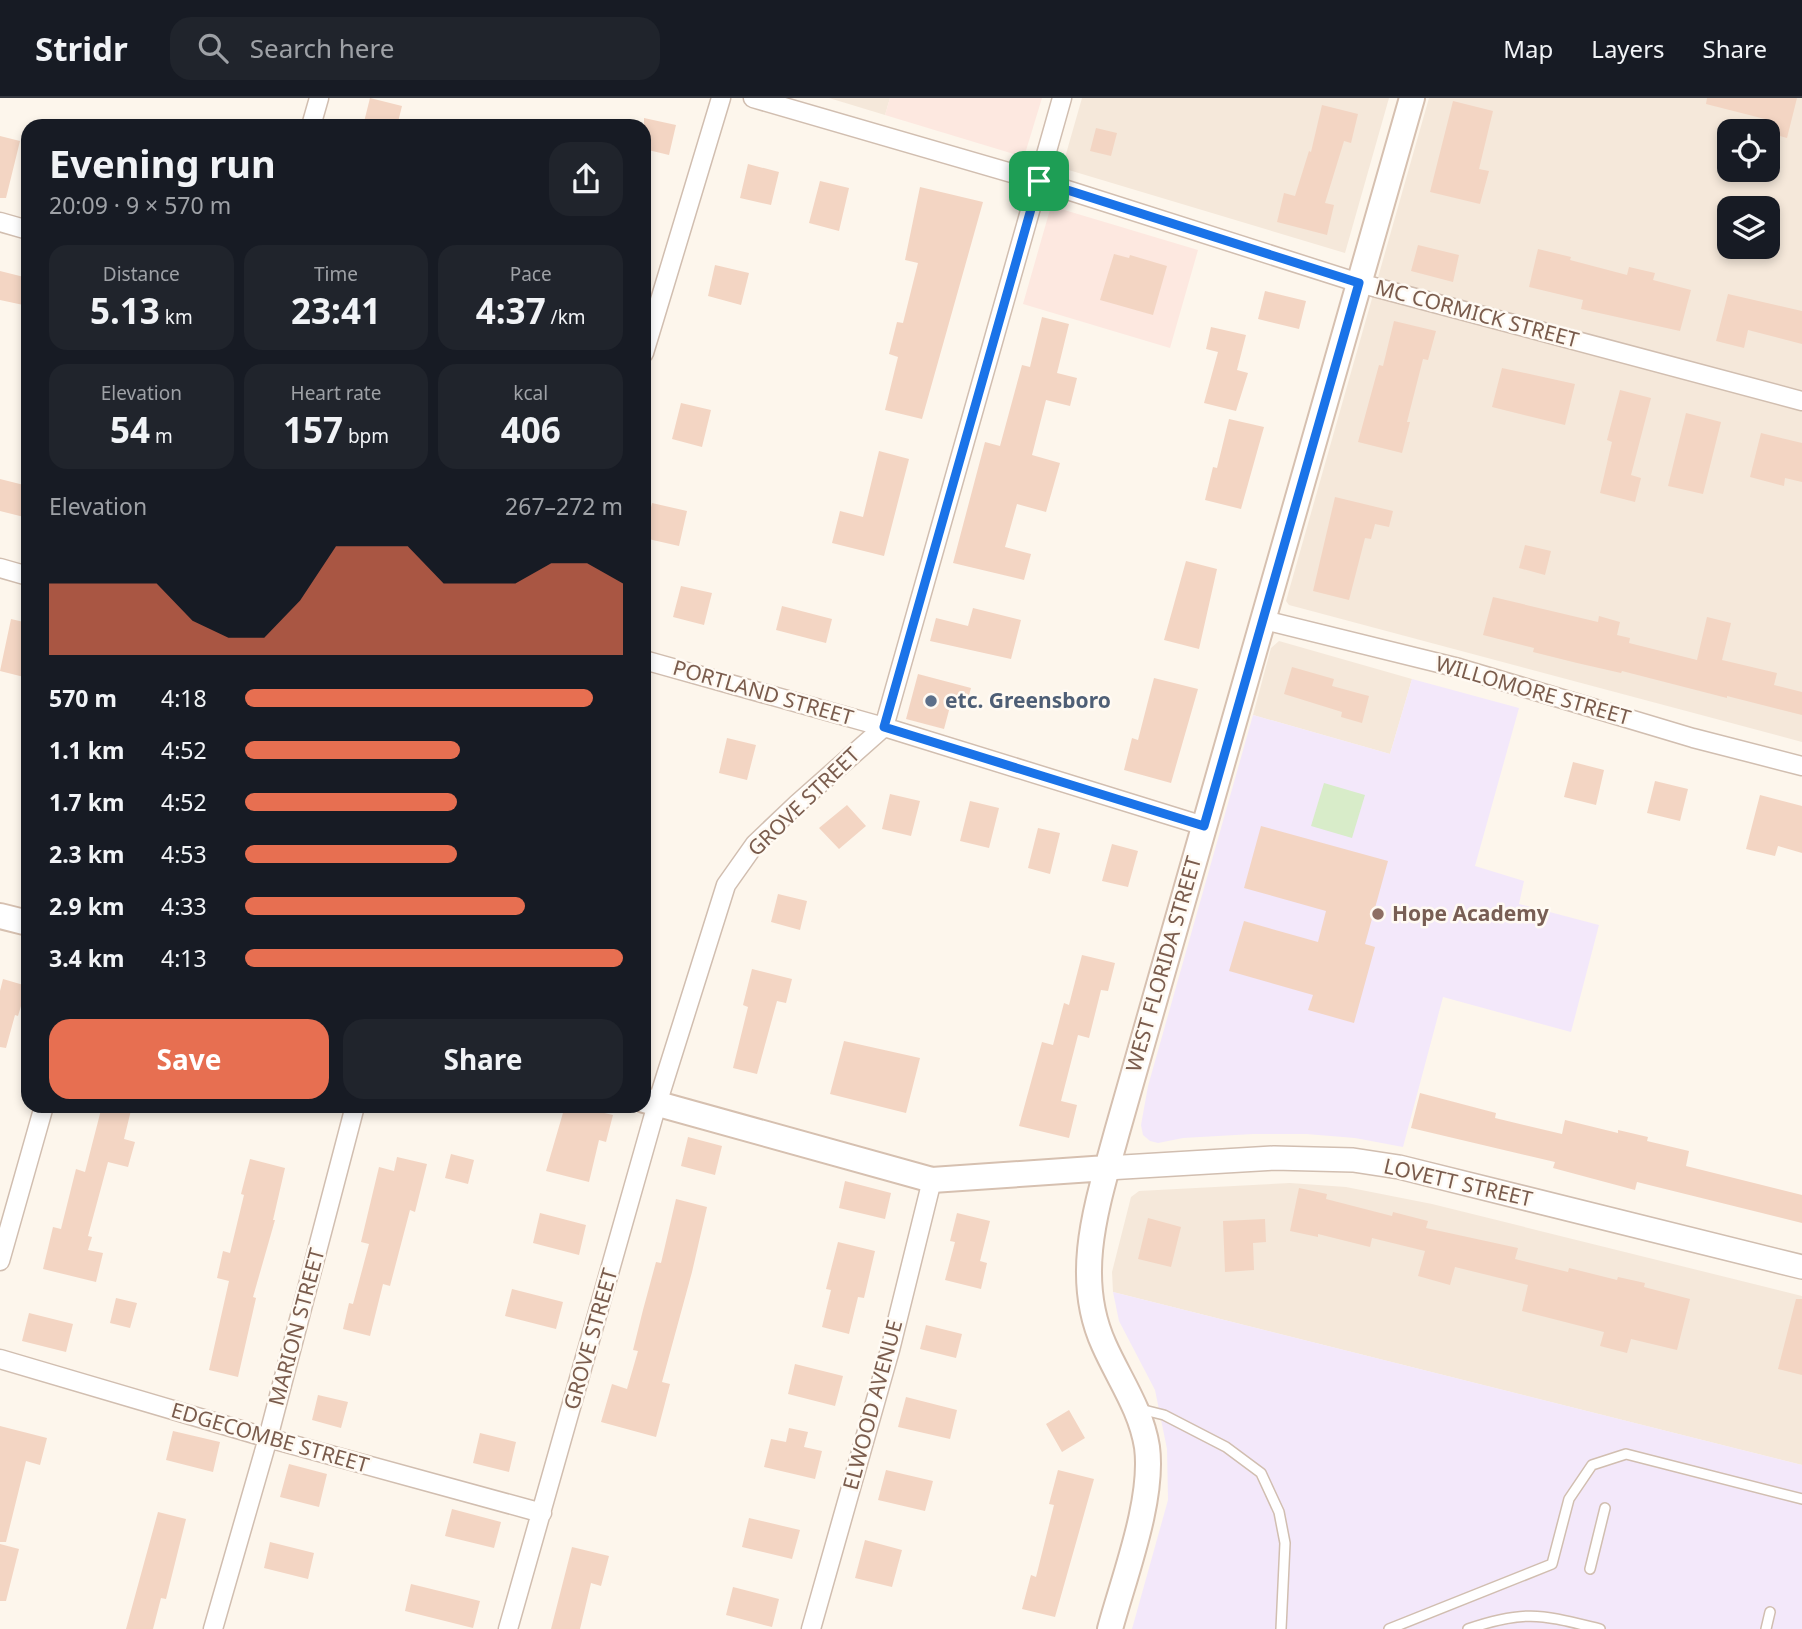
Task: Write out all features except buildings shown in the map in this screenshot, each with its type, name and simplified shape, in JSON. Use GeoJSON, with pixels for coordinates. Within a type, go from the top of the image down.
{"type":"FeatureCollection","features":[{"type":"Feature","properties":{"kind":"main road","name":"WEST FLORIDA STREET"},"geometry":{"type":"LineString","coordinates":[[1110,1629],[1140,1518],[1148,1472],[1147,1449],[1136,1408],[1103,1344],[1091,1308],[1088,1271],[1090,1242],[1107,1168],[1412,98]]}},
{"type":"Feature","properties":{"kind":"main road"},"geometry":{"type":"LineString","coordinates":[[0,916],[21,921]]}},
{"type":"Feature","properties":{"kind":"main road"},"geometry":{"type":"LineString","coordinates":[[651,1102],[932,1180],[1107,1168]]}},
{"type":"Feature","properties":{"kind":"street"},"geometry":{"type":"LineString","coordinates":[[313,119],[318,98]]}},
{"type":"Feature","properties":{"kind":"street"},"geometry":{"type":"LineString","coordinates":[[651,330],[721,98]]}},
{"type":"Feature","properties":{"kind":"street","name":"MC CORMICK STREET"},"geometry":{"type":"LineString","coordinates":[[753,98],[1039,181],[1359,283],[1802,401]]}},
{"type":"Feature","properties":{"kind":"street"},"geometry":{"type":"LineString","coordinates":[[884,727],[1062,98]]}},
{"type":"Feature","properties":{"kind":"street"},"geometry":{"type":"LineString","coordinates":[[0,222],[21,228]]}},
{"type":"Feature","properties":{"kind":"street"},"geometry":{"type":"LineString","coordinates":[[0,568],[21,574]]}},
{"type":"Feature","properties":{"kind":"street","name":"WILLOMORE STREET"},"geometry":{"type":"LineString","coordinates":[[1264,620],[1459,668],[1693,738],[1802,766]]}},
{"type":"Feature","properties":{"kind":"street","name":"PORTLAND STREET"},"geometry":{"type":"LineString","coordinates":[[651,662],[884,727],[1204,826]]}},
{"type":"Feature","properties":{"kind":"street","name":"GROVE STREET"},"geometry":{"type":"LineString","coordinates":[[651,1099],[726,885],[755,844],[884,727]]}},
{"type":"Feature","properties":{"kind":"street"},"geometry":{"type":"LineString","coordinates":[[0,1261],[42,1113]]}},
{"type":"Feature","properties":{"kind":"street","name":"MARION STREET"},"geometry":{"type":"LineString","coordinates":[[213,1629],[268,1438],[353,1113]]}},
{"type":"Feature","properties":{"kind":"street","name":"GROVE STREET"},"geometry":{"type":"LineString","coordinates":[[508,1629],[542,1513],[647,1113]]}},
{"type":"Feature","properties":{"kind":"street","name":"LOVETT STREET"},"geometry":{"type":"LineString","coordinates":[[1107,1168],[1274,1158],[1353,1160],[1399,1167],[1802,1267]]}},
{"type":"Feature","properties":{"kind":"street","name":"ELWOOD AVENUE"},"geometry":{"type":"LineString","coordinates":[[811,1629],[890,1350],[932,1180]]}},
{"type":"Feature","properties":{"kind":"street","name":"EDGECOMBE STREET"},"geometry":{"type":"LineString","coordinates":[[0,1359],[268,1438],[542,1513]]}},
{"type":"Feature","properties":{"kind":"lane"},"geometry":{"type":"LineString","coordinates":[[1136,1408],[1177,1421],[1226,1447],[1261,1473],[1279,1512],[1285,1543],[1281,1629]]}},
{"type":"Feature","properties":{"kind":"lane"},"geometry":{"type":"LineString","coordinates":[[1389,1629],[1552,1564],[1569,1499],[1592,1465],[1626,1454],[1802,1499]]}},
{"type":"Feature","properties":{"kind":"lane"},"geometry":{"type":"LineString","coordinates":[[1590,1569],[1605,1508]]}},
{"type":"Feature","properties":{"kind":"lane"},"geometry":{"type":"LineString","coordinates":[[1766,1629],[1770,1612]]}},
{"type":"Feature","properties":{"kind":"lane"},"geometry":{"type":"LineString","coordinates":[[1468,1629],[1524,1614],[1549,1616],[1600,1629]]}},
{"type":"Feature","properties":{"kind":"shaded area"},"geometry":{"type":"Polygon","coordinates":[[[829,98],[890,98],[885,115],[829,98]]]}},
{"type":"Feature","properties":{"kind":"shaded area"},"geometry":{"type":"Polygon","coordinates":[[[890,98],[1042,98],[1024,157],[885,115],[890,98]]]}},
{"type":"Feature","properties":{"kind":"shaded area"},"geometry":{"type":"Polygon","coordinates":[[[1082,98],[1389,98],[1345,253],[1062,168],[1082,98]]]}},
{"type":"Feature","properties":{"kind":"shaded area"},"geometry":{"type":"Polygon","coordinates":[[[1429,98],[1802,98],[1802,742],[1289,605],[1286,601],[1429,98]]]}},
{"type":"Feature","properties":{"kind":"shaded area"},"geometry":{"type":"Polygon","coordinates":[[[1051,206],[1198,250],[1170,348],[1023,304],[1051,206]]]}},
{"type":"Feature","properties":{"kind":"shaded area"},"geometry":{"type":"Polygon","coordinates":[[[1279,641],[1412,679],[1390,754],[1253,715],[1271,648],[1279,641]]]}},
{"type":"Feature","properties":{"kind":"shaded area","name":"Hope Academy"},"geometry":{"type":"Polygon","coordinates":[[[1412,679],[1519,708],[1475,866],[1524,881],[1519,904],[1599,925],[1571,1032],[1443,997],[1403,1147],[1355,1138],[1306,1134],[1253,1134],[1183,1138],[1158,1143],[1150,1141],[1143,1135],[1141,1125],[1148,1086],[1253,715],[1390,754],[1412,679]]]}},
{"type":"Feature","properties":{"kind":"shaded area"},"geometry":{"type":"Polygon","coordinates":[[[1290,1183],[1346,1187],[1432,1204],[1802,1296],[1802,1465],[1113,1292],[1112,1272],[1131,1197],[1139,1191],[1290,1183]]]}},
{"type":"Feature","properties":{"kind":"shaded area"},"geometry":{"type":"Polygon","coordinates":[[[1113,1292],[1802,1465],[1802,1629],[1132,1629],[1168,1500],[1167,1449],[1155,1390],[1119,1321],[1113,1292]]]}},
{"type":"Feature","properties":{"kind":"green space"},"geometry":{"type":"Polygon","coordinates":[[[1324,783],[1365,795],[1352,838],[1311,826],[1324,783]]]}},
{"type":"Feature","properties":{"kind":"place","name":"etc. Greensboro"},"geometry":{"type":"Point","coordinates":[931,701]}},
{"type":"Feature","properties":{"kind":"place","name":"Hope Academy"},"geometry":{"type":"Point","coordinates":[1378,914]}},
{"type":"Feature","properties":{"kind":"route"},"geometry":{"type":"LineString","coordinates":[[1039,181],[1359,283],[1204,826],[884,727],[1039,181]]}}]}
